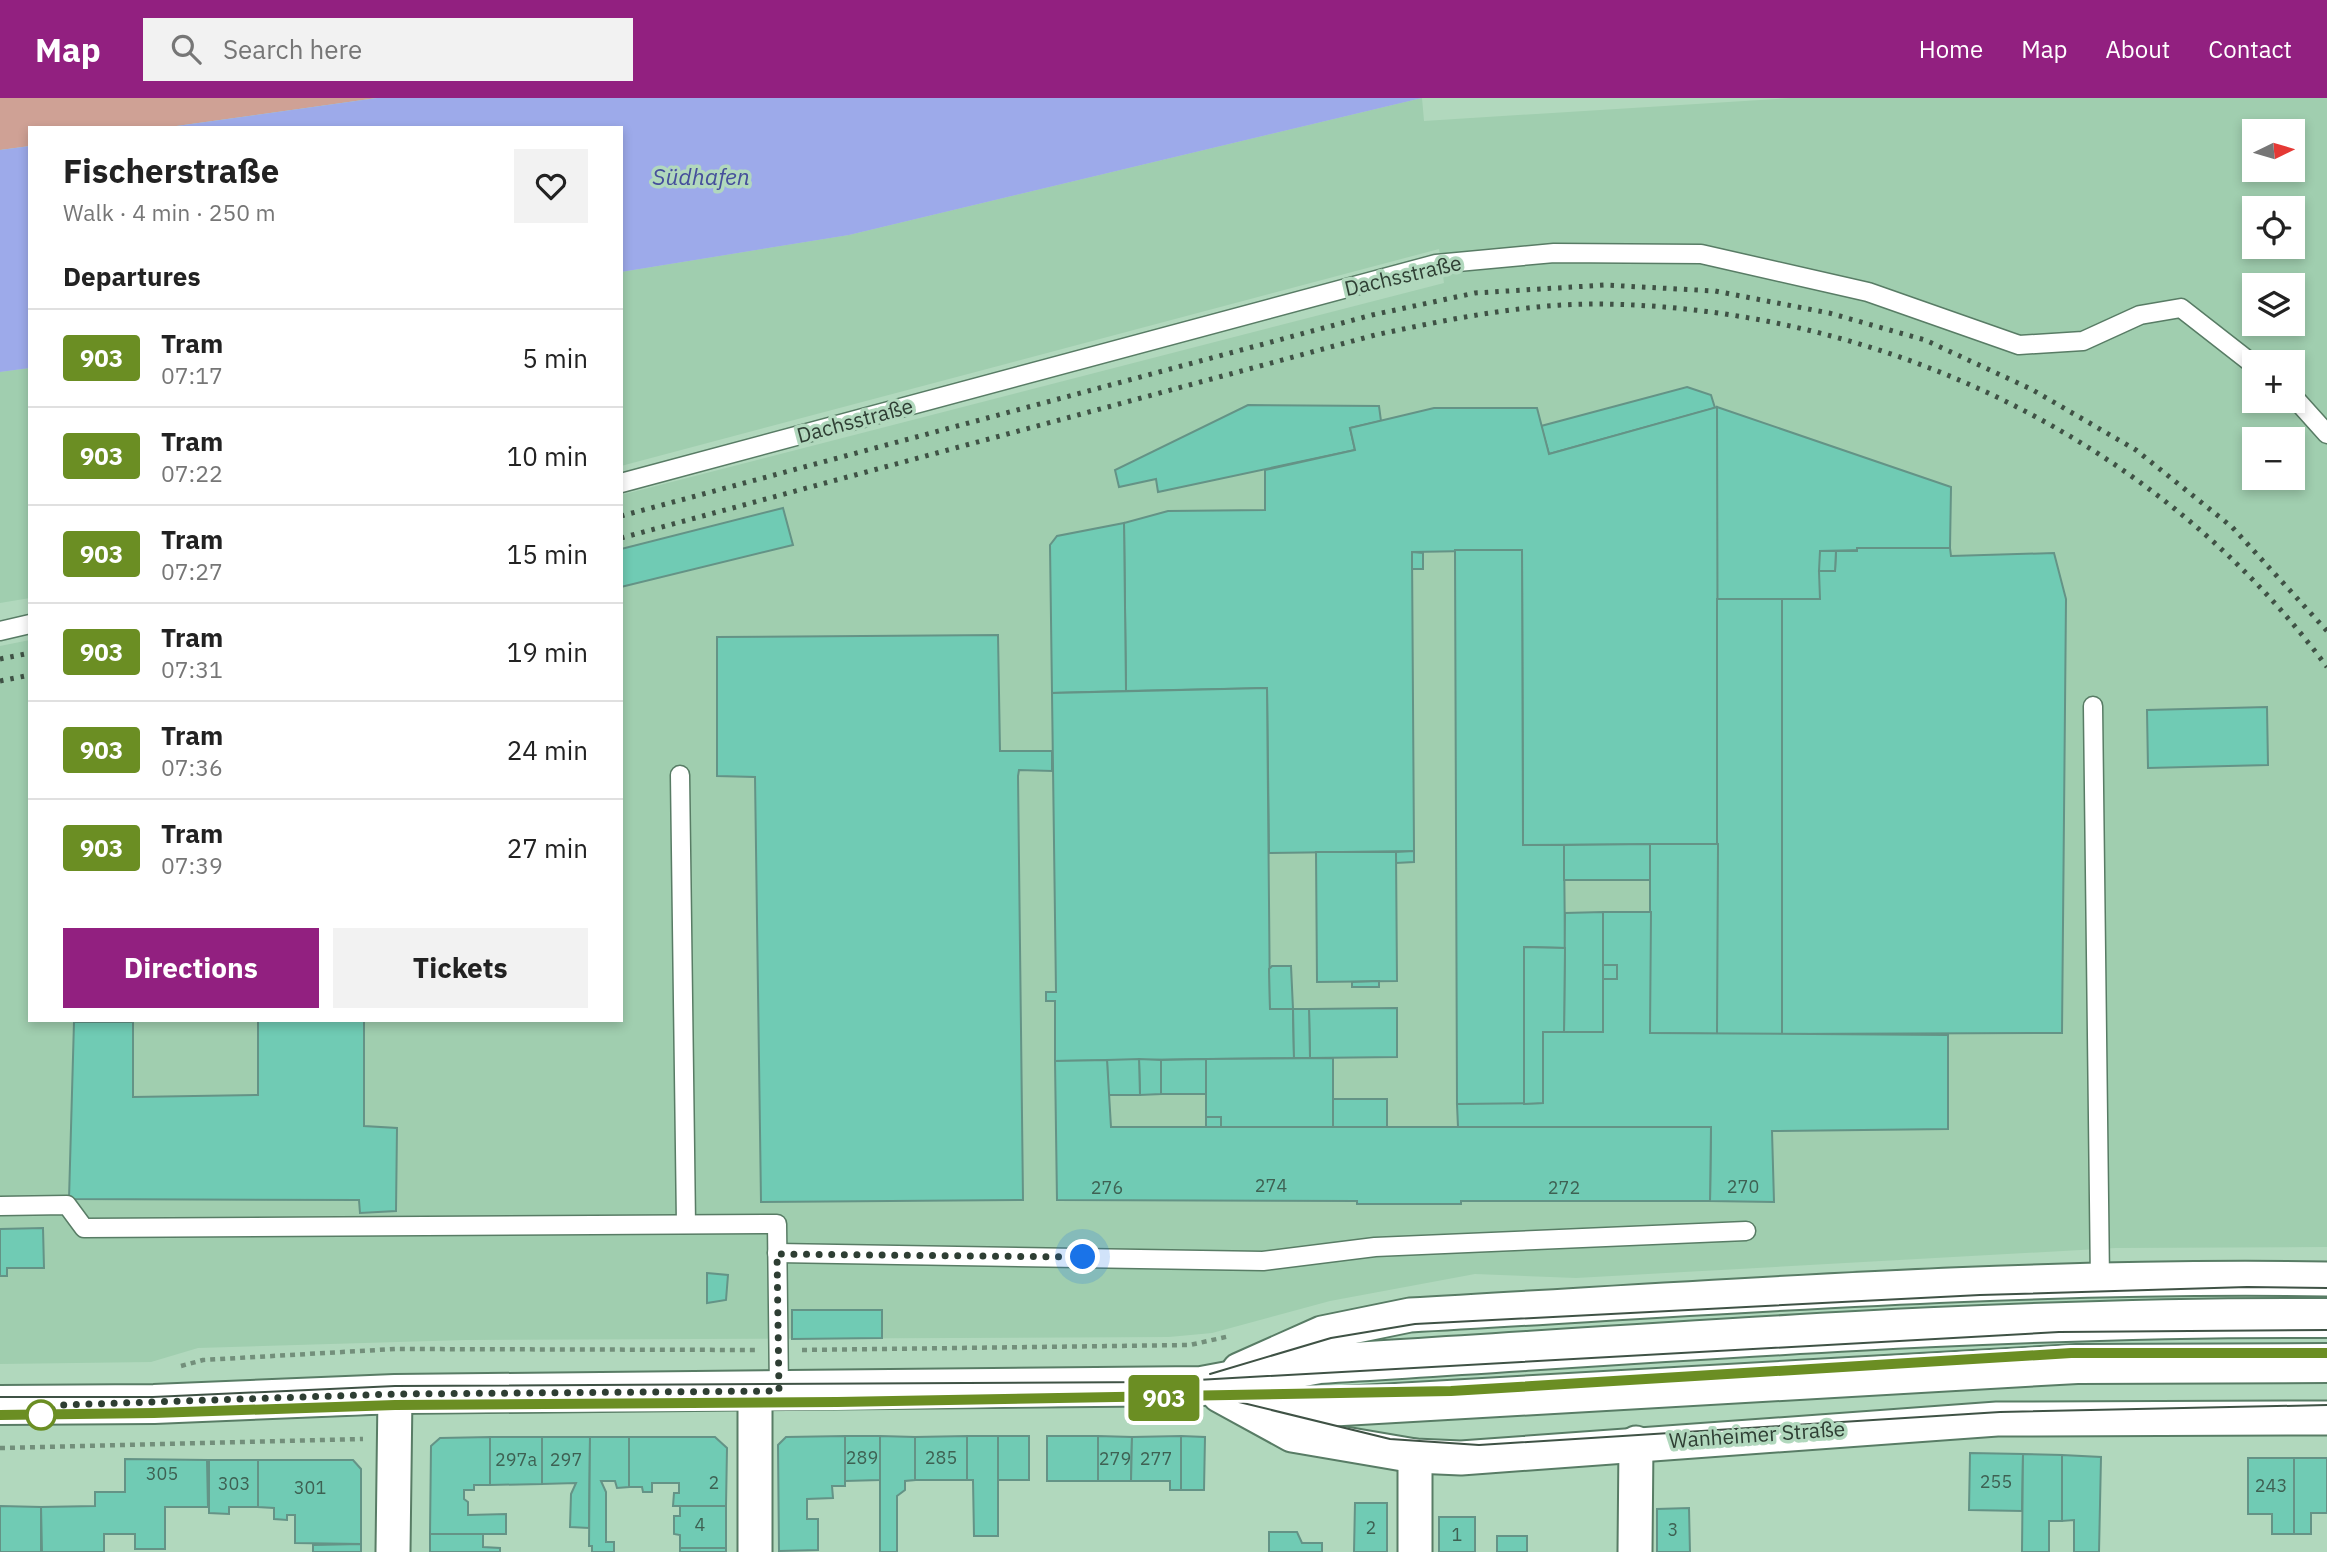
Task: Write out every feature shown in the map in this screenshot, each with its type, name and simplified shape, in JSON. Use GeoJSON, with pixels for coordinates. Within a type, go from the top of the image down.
{"type":"FeatureCollection","features":[{"type":"Feature","properties":{"kind":"street","name":"Wanheimer Straße"},"geometry":{"type":"LineString","coordinates":[[1202,1386],[1322,1333],[1410,1315],[1594,1303],[2100,1282],[2235,1277],[2327,1279]]}},
{"type":"Feature","properties":{"kind":"street","name":"Wanheimer Straße"},"geometry":{"type":"LineString","coordinates":[[0,1405],[153,1404],[395,1394],[1202,1386],[1320,1364],[2053,1322],[2184,1317],[2327,1318]]}},
{"type":"Feature","properties":{"kind":"street","name":"Wanheimer Straße"},"geometry":{"type":"LineString","coordinates":[[1202,1386],[1308,1408],[2077,1364],[2327,1363]]}},
{"type":"Feature","properties":{"kind":"street","name":"Wanheimer Straße"},"geometry":{"type":"LineString","coordinates":[[1202,1386],[1292,1435],[1415,1457],[1480,1458],[1636,1443],[1997,1419],[2327,1418]]}},
{"type":"Feature","properties":{"kind":"street"},"geometry":{"type":"LineString","coordinates":[[755,1552],[767,1391]]}},
{"type":"Feature","properties":{"kind":"street"},"geometry":{"type":"LineString","coordinates":[[393,1552],[395,1394]]}},
{"type":"Feature","properties":{"kind":"street"},"geometry":{"type":"LineString","coordinates":[[1635,1552],[1636,1443]]}},
{"type":"Feature","properties":{"kind":"street"},"geometry":{"type":"LineString","coordinates":[[1415,1457],[1415,1552]]}},
{"type":"Feature","properties":{"kind":"lane","name":"Dachsstraße"},"geometry":{"type":"LineString","coordinates":[[623,483],[1436,264],[1554,253],[1701,254],[1868,292],[2019,345],[2083,341],[2140,315],[2181,308],[2242,356]]}},
{"type":"Feature","properties":{"kind":"lane"},"geometry":{"type":"LineString","coordinates":[[2305,409],[2327,434]]}},
{"type":"Feature","properties":{"kind":"lane"},"geometry":{"type":"LineString","coordinates":[[0,631],[28,624]]}},
{"type":"Feature","properties":{"kind":"lane"},"geometry":{"type":"LineString","coordinates":[[2093,706],[2100,1282]]}},
{"type":"Feature","properties":{"kind":"lane"},"geometry":{"type":"LineString","coordinates":[[680,775],[685,1224]]}},
{"type":"Feature","properties":{"kind":"lane"},"geometry":{"type":"LineString","coordinates":[[0,1206],[67,1205],[84,1228],[777,1223],[779,1350],[767,1391]]}},
{"type":"Feature","properties":{"kind":"lane"},"geometry":{"type":"LineString","coordinates":[[777,1254],[1263,1261],[1375,1247],[1746,1231]]}},
{"type":"Feature","properties":{"kind":"path"},"geometry":{"type":"LineString","coordinates":[[171,1369],[203,1360],[395,1349],[779,1350],[1190,1345],[1240,1334]]}},
{"type":"Feature","properties":{"kind":"shaded area"},"geometry":{"type":"Polygon","coordinates":[[[0,98],[377,98],[176,126],[28,126],[28,146],[0,150],[0,98]]]}},
{"type":"Feature","properties":{"kind":"shaded area"},"geometry":{"type":"Polygon","coordinates":[[[1422,98],[1424,121],[1790,98],[2327,98],[2327,1247],[2116,1248],[1576,1278],[1475,1274],[1330,1301],[1212,1333],[1169,1337],[466,1340],[198,1348],[151,1362],[0,1364],[0,646],[28,640],[28,1022],[623,1022],[623,494],[1444,283],[1439,249],[623,465],[623,272],[849,235],[1422,98]]]}},
{"type":"Feature","properties":{"kind":"shaded area"},"geometry":{"type":"Polygon","coordinates":[[[28,368],[28,598],[0,603],[0,372],[28,368]]]}},
{"type":"Feature","properties":{"kind":"water","name":"Südhafen"},"geometry":{"type":"Polygon","coordinates":[[[377,98],[1422,98],[849,235],[623,272],[623,126],[176,126],[377,98]]]}},
{"type":"Feature","properties":{"kind":"water"},"geometry":{"type":"Polygon","coordinates":[[[28,146],[28,368],[0,372],[0,150],[28,146]]]}},
{"type":"Feature","properties":{"kind":"building"},"geometry":{"type":"Polygon","coordinates":[[[1687,387],[1711,395],[1715,408],[1549,454],[1541,426],[1687,387]]]}},
{"type":"Feature","properties":{"kind":"building"},"geometry":{"type":"Polygon","coordinates":[[[1248,405],[1379,406],[1381,421],[1350,428],[1355,450],[1158,492],[1156,479],[1119,487],[1115,470],[1248,405]]]}},
{"type":"Feature","properties":{"kind":"building"},"geometry":{"type":"Polygon","coordinates":[[[1717,407],[1951,487],[1950,548],[1820,551],[1820,599],[1717,599],[1717,407]]]}},
{"type":"Feature","properties":{"kind":"building"},"geometry":{"type":"Polygon","coordinates":[[[1717,407],[1718,844],[1523,845],[1522,550],[1412,552],[1414,851],[1269,853],[1267,688],[1126,691],[1124,523],[1168,511],[1265,510],[1265,470],[1355,450],[1350,428],[1434,408],[1537,408],[1549,454],[1717,407]]]}},
{"type":"Feature","properties":{"kind":"building"},"geometry":{"type":"Polygon","coordinates":[[[783,508],[793,545],[623,587],[623,548],[783,508]]]}},
{"type":"Feature","properties":{"kind":"building"},"geometry":{"type":"Polygon","coordinates":[[[1124,523],[1126,691],[1052,693],[1050,545],[1057,536],[1124,523]]]}},
{"type":"Feature","properties":{"kind":"building"},"geometry":{"type":"Polygon","coordinates":[[[1857,548],[1950,548],[1951,556],[2054,553],[2066,599],[2062,1033],[1782,1034],[1782,599],[1820,599],[1819,571],[1835,571],[1836,551],[1857,551],[1857,548]]]}},
{"type":"Feature","properties":{"kind":"building"},"geometry":{"type":"Polygon","coordinates":[[[1455,550],[1522,550],[1523,845],[1564,845],[1565,948],[1524,947],[1524,1104],[1457,1104],[1455,550]]]}},
{"type":"Feature","properties":{"kind":"building"},"geometry":{"type":"Polygon","coordinates":[[[1820,551],[1836,551],[1835,571],[1819,571],[1820,551]]]}},
{"type":"Feature","properties":{"kind":"building"},"geometry":{"type":"Polygon","coordinates":[[[1412,552],[1423,553],[1423,569],[1412,569],[1412,552]]]}},
{"type":"Feature","properties":{"kind":"building"},"geometry":{"type":"Polygon","coordinates":[[[1717,599],[1782,599],[1782,1034],[1717,1034],[1717,599]]]}},
{"type":"Feature","properties":{"kind":"building"},"geometry":{"type":"Polygon","coordinates":[[[998,635],[1000,751],[1052,751],[1052,771],[1019,770],[1018,776],[1023,1200],[761,1202],[755,777],[717,776],[717,637],[998,635]]]}},
{"type":"Feature","properties":{"kind":"building"},"geometry":{"type":"Polygon","coordinates":[[[1267,688],[1270,1009],[1293,1009],[1294,1058],[1055,1061],[1055,1001],[1046,1001],[1046,992],[1056,992],[1052,693],[1267,688]]]}},
{"type":"Feature","properties":{"kind":"building"},"geometry":{"type":"Polygon","coordinates":[[[2267,707],[2268,765],[2148,768],[2147,710],[2267,707]]]}},
{"type":"Feature","properties":{"kind":"building"},"geometry":{"type":"Polygon","coordinates":[[[1650,844],[1650,880],[1564,880],[1564,845],[1650,844]]]}},
{"type":"Feature","properties":{"kind":"building"},"geometry":{"type":"Polygon","coordinates":[[[1650,844],[1718,844],[1717,1034],[1650,1033],[1650,844]]]}},
{"type":"Feature","properties":{"kind":"building"},"geometry":{"type":"Polygon","coordinates":[[[1414,851],[1414,862],[1396,863],[1396,852],[1414,851]]]}},
{"type":"Feature","properties":{"kind":"building"},"geometry":{"type":"Polygon","coordinates":[[[1316,852],[1396,852],[1397,981],[1317,982],[1316,852]]]}},
{"type":"Feature","properties":{"kind":"building"},"geometry":{"type":"Polygon","coordinates":[[[1603,912],[1651,912],[1650,1033],[1948,1035],[1948,1129],[1772,1131],[1774,1202],[1710,1201],[1711,1127],[1458,1127],[1457,1104],[1543,1103],[1543,1032],[1603,1032],[1603,979],[1617,979],[1617,965],[1603,965],[1603,912]]]}},
{"type":"Feature","properties":{"kind":"building"},"geometry":{"type":"Polygon","coordinates":[[[1603,912],[1603,1032],[1564,1032],[1565,913],[1603,912]]]}},
{"type":"Feature","properties":{"kind":"building"},"geometry":{"type":"Polygon","coordinates":[[[1524,947],[1565,948],[1564,1032],[1543,1032],[1543,1103],[1524,1104],[1524,947]]]}},
{"type":"Feature","properties":{"kind":"building"},"geometry":{"type":"Polygon","coordinates":[[[1603,965],[1617,965],[1617,979],[1603,979],[1603,965]]]}},
{"type":"Feature","properties":{"kind":"building"},"geometry":{"type":"Polygon","coordinates":[[[1272,966],[1291,966],[1293,1009],[1270,1009],[1269,969],[1272,966]]]}},
{"type":"Feature","properties":{"kind":"building"},"geometry":{"type":"Polygon","coordinates":[[[1379,981],[1379,987],[1352,987],[1352,982],[1379,981]]]}},
{"type":"Feature","properties":{"kind":"building"},"geometry":{"type":"Polygon","coordinates":[[[1397,1008],[1397,1057],[1310,1058],[1309,1009],[1397,1008]]]}},
{"type":"Feature","properties":{"kind":"building"},"geometry":{"type":"Polygon","coordinates":[[[1293,1009],[1309,1009],[1310,1058],[1294,1058],[1293,1009]]]}},
{"type":"Feature","properties":{"kind":"building"},"geometry":{"type":"Polygon","coordinates":[[[74,1022],[133,1022],[133,1097],[258,1095],[258,1022],[364,1022],[364,1126],[397,1128],[396,1211],[360,1213],[359,1200],[69,1199],[74,1022]]]}},
{"type":"Feature","properties":{"kind":"building"},"geometry":{"type":"Polygon","coordinates":[[[1333,1058],[1333,1127],[1221,1127],[1221,1117],[1206,1117],[1206,1059],[1333,1058]]]}},
{"type":"Feature","properties":{"kind":"building"},"geometry":{"type":"Polygon","coordinates":[[[1139,1059],[1161,1060],[1161,1094],[1140,1095],[1139,1059]]]}},
{"type":"Feature","properties":{"kind":"building"},"geometry":{"type":"Polygon","coordinates":[[[1139,1059],[1140,1095],[1108,1095],[1107,1060],[1139,1059]]]}},
{"type":"Feature","properties":{"kind":"building"},"geometry":{"type":"Polygon","coordinates":[[[1206,1059],[1206,1094],[1161,1094],[1161,1060],[1206,1059]]]}},
{"type":"Feature","properties":{"kind":"building"},"geometry":{"type":"Polygon","coordinates":[[[1107,1060],[1111,1127],[1711,1127],[1710,1201],[1461,1201],[1461,1204],[1357,1204],[1357,1201],[1057,1200],[1055,1061],[1107,1060]]]}},
{"type":"Feature","properties":{"kind":"building"},"geometry":{"type":"Polygon","coordinates":[[[1333,1099],[1387,1099],[1387,1127],[1333,1127],[1333,1099]]]}},
{"type":"Feature","properties":{"kind":"building"},"geometry":{"type":"Polygon","coordinates":[[[1206,1117],[1221,1117],[1221,1127],[1206,1127],[1206,1117]]]}},
{"type":"Feature","properties":{"kind":"building"},"geometry":{"type":"Polygon","coordinates":[[[43,1228],[44,1268],[7,1268],[7,1276],[0,1276],[0,1229],[43,1228]]]}},
{"type":"Feature","properties":{"kind":"building"},"geometry":{"type":"Polygon","coordinates":[[[707,1273],[728,1275],[726,1300],[707,1303],[707,1273]]]}},
{"type":"Feature","properties":{"kind":"building"},"geometry":{"type":"Polygon","coordinates":[[[792,1310],[882,1310],[882,1338],[792,1339],[792,1310]]]}},
{"type":"Feature","properties":{"kind":"building"},"geometry":{"type":"Polygon","coordinates":[[[845,1436],[845,1486],[832,1486],[833,1498],[807,1499],[807,1519],[818,1519],[818,1550],[779,1551],[778,1445],[786,1437],[845,1436]]]}},
{"type":"Feature","properties":{"kind":"building"},"geometry":{"type":"Polygon","coordinates":[[[845,1436],[880,1436],[880,1480],[845,1481],[845,1436]]]}},
{"type":"Feature","properties":{"kind":"building"},"geometry":{"type":"Polygon","coordinates":[[[880,1436],[915,1437],[915,1480],[905,1481],[905,1490],[897,1496],[897,1552],[880,1552],[880,1436]]]}},
{"type":"Feature","properties":{"kind":"building"},"geometry":{"type":"Polygon","coordinates":[[[967,1436],[998,1436],[998,1536],[974,1536],[973,1480],[967,1480],[967,1436]]]}},
{"type":"Feature","properties":{"kind":"building"},"geometry":{"type":"Polygon","coordinates":[[[967,1436],[967,1480],[915,1480],[915,1437],[967,1436]]]}},
{"type":"Feature","properties":{"kind":"building"},"geometry":{"type":"Polygon","coordinates":[[[998,1436],[1029,1436],[1029,1480],[998,1480],[998,1436]]]}},
{"type":"Feature","properties":{"kind":"building"},"geometry":{"type":"Polygon","coordinates":[[[1047,1436],[1098,1436],[1098,1481],[1047,1481],[1047,1436]]]}},
{"type":"Feature","properties":{"kind":"building"},"geometry":{"type":"Polygon","coordinates":[[[1098,1436],[1132,1437],[1131,1481],[1098,1481],[1098,1436]]]}},
{"type":"Feature","properties":{"kind":"building"},"geometry":{"type":"Polygon","coordinates":[[[1181,1436],[1205,1437],[1204,1490],[1181,1490],[1181,1436]]]}},
{"type":"Feature","properties":{"kind":"building"},"geometry":{"type":"Polygon","coordinates":[[[1181,1436],[1181,1490],[1170,1490],[1170,1481],[1131,1481],[1132,1437],[1181,1436]]]}},
{"type":"Feature","properties":{"kind":"building"},"geometry":{"type":"Polygon","coordinates":[[[490,1437],[542,1437],[542,1484],[490,1485],[490,1437]]]}},
{"type":"Feature","properties":{"kind":"building"},"geometry":{"type":"Polygon","coordinates":[[[490,1437],[490,1485],[474,1485],[474,1490],[464,1490],[464,1499],[468,1502],[468,1515],[506,1514],[506,1534],[430,1534],[431,1446],[440,1438],[490,1437]]]}},
{"type":"Feature","properties":{"kind":"building"},"geometry":{"type":"Polygon","coordinates":[[[542,1437],[590,1437],[589,1528],[570,1527],[571,1494],[576,1483],[542,1484],[542,1437]]]}},
{"type":"Feature","properties":{"kind":"building"},"geometry":{"type":"Polygon","coordinates":[[[590,1437],[629,1437],[629,1487],[617,1488],[615,1481],[601,1481],[606,1492],[606,1542],[614,1542],[614,1552],[592,1552],[592,1546],[589,1546],[590,1437]]]}},
{"type":"Feature","properties":{"kind":"building"},"geometry":{"type":"Polygon","coordinates":[[[629,1437],[715,1437],[727,1448],[726,1506],[673,1506],[674,1493],[679,1493],[679,1483],[652,1483],[652,1492],[643,1492],[642,1487],[629,1487],[629,1437]]]}},
{"type":"Feature","properties":{"kind":"building"},"geometry":{"type":"Polygon","coordinates":[[[1970,1453],[2023,1454],[2022,1511],[1969,1510],[1970,1453]]]}},
{"type":"Feature","properties":{"kind":"building"},"geometry":{"type":"Polygon","coordinates":[[[2023,1454],[2062,1455],[2062,1521],[2049,1521],[2049,1552],[2022,1552],[2023,1454]]]}},
{"type":"Feature","properties":{"kind":"building"},"geometry":{"type":"Polygon","coordinates":[[[2062,1455],[2101,1457],[2099,1552],[2074,1552],[2074,1520],[2062,1521],[2062,1455]]]}},
{"type":"Feature","properties":{"kind":"building"},"geometry":{"type":"Polygon","coordinates":[[[2248,1458],[2294,1458],[2294,1534],[2272,1534],[2272,1514],[2248,1514],[2248,1458]]]}},
{"type":"Feature","properties":{"kind":"building"},"geometry":{"type":"Polygon","coordinates":[[[2294,1458],[2327,1458],[2327,1513],[2311,1513],[2311,1534],[2294,1534],[2294,1458]]]}},
{"type":"Feature","properties":{"kind":"building"},"geometry":{"type":"Polygon","coordinates":[[[125,1459],[207,1460],[208,1507],[165,1507],[165,1549],[135,1549],[135,1534],[104,1534],[104,1552],[42,1552],[41,1507],[95,1506],[95,1492],[125,1492],[125,1459]]]}},
{"type":"Feature","properties":{"kind":"building"},"geometry":{"type":"Polygon","coordinates":[[[209,1460],[258,1460],[258,1507],[229,1507],[229,1514],[209,1513],[209,1460]]]}},
{"type":"Feature","properties":{"kind":"building"},"geometry":{"type":"Polygon","coordinates":[[[258,1460],[353,1460],[361,1469],[361,1544],[295,1543],[295,1515],[287,1515],[287,1520],[274,1519],[274,1508],[258,1507],[258,1460]]]}},
{"type":"Feature","properties":{"kind":"building"},"geometry":{"type":"Polygon","coordinates":[[[1355,1503],[1387,1503],[1387,1552],[1354,1552],[1355,1503]]]}},
{"type":"Feature","properties":{"kind":"building"},"geometry":{"type":"Polygon","coordinates":[[[0,1506],[41,1507],[41,1552],[0,1552],[0,1506]]]}},
{"type":"Feature","properties":{"kind":"building"},"geometry":{"type":"Polygon","coordinates":[[[680,1506],[726,1506],[726,1548],[680,1548],[680,1535],[674,1534],[674,1516],[680,1516],[680,1506]]]}},
{"type":"Feature","properties":{"kind":"building"},"geometry":{"type":"Polygon","coordinates":[[[1689,1508],[1690,1552],[1657,1552],[1657,1509],[1689,1508]]]}},
{"type":"Feature","properties":{"kind":"building"},"geometry":{"type":"Polygon","coordinates":[[[1439,1517],[1475,1517],[1475,1552],[1439,1552],[1439,1517]]]}},
{"type":"Feature","properties":{"kind":"building"},"geometry":{"type":"Polygon","coordinates":[[[1269,1532],[1297,1532],[1302,1543],[1322,1543],[1322,1552],[1269,1552],[1269,1532]]]}},
{"type":"Feature","properties":{"kind":"building"},"geometry":{"type":"Polygon","coordinates":[[[430,1534],[483,1534],[483,1547],[500,1548],[500,1552],[430,1552],[430,1534]]]}},
{"type":"Feature","properties":{"kind":"building"},"geometry":{"type":"Polygon","coordinates":[[[1497,1536],[1527,1536],[1527,1552],[1497,1552],[1497,1536]]]}},
{"type":"Feature","properties":{"kind":"building"},"geometry":{"type":"Polygon","coordinates":[[[361,1544],[361,1552],[313,1552],[313,1545],[361,1544]]]}},
{"type":"Feature","properties":{"kind":"building"},"geometry":{"type":"Polygon","coordinates":[[[680,1548],[726,1548],[726,1552],[680,1552],[680,1548]]]}},
{"type":"Feature","properties":{"kind":"tram line"},"geometry":{"type":"LineString","coordinates":[[1210,1374],[1331,1338],[1415,1324],[1980,1295],[2247,1287],[2327,1288]]}},
{"type":"Feature","properties":{"kind":"tram line"},"geometry":{"type":"LineString","coordinates":[[0,1397],[153,1397],[395,1386],[1162,1382],[2059,1332],[2327,1330]]}},
{"type":"Feature","properties":{"kind":"tram line"},"geometry":{"type":"LineString","coordinates":[[0,1414],[154,1413],[395,1405],[1191,1397],[1477,1390],[2071,1353],[2327,1353]]}},
{"type":"Feature","properties":{"kind":"tram line","name":"903"},"geometry":{"type":"LineString","coordinates":[[0,1415],[395,1405],[837,1402],[1451,1391],[2071,1353],[2327,1353]]}},
{"type":"Feature","properties":{"kind":"tram line"},"geometry":{"type":"LineString","coordinates":[[1239,1402],[1390,1439],[1479,1445],[2000,1412],[2327,1405]]}},
{"type":"Feature","properties":{"kind":"railway"},"geometry":{"type":"LineString","coordinates":[[623,515],[1372,315],[1475,293],[1605,285],[1715,291],[1829,313],[1925,340],[2031,389],[2136,450],[2232,527],[2327,631]]}},
{"type":"Feature","properties":{"kind":"railway"},"geometry":{"type":"LineString","coordinates":[[623,537],[1375,335],[1489,313],[1546,306],[1604,304],[1709,312],[1811,331],[1912,361],[2008,402],[2098,454],[2183,515],[2259,586],[2327,667]]}},
{"type":"Feature","properties":{"kind":"railway"},"geometry":{"type":"LineString","coordinates":[[0,659],[28,653]]}},
{"type":"Feature","properties":{"kind":"railway"},"geometry":{"type":"LineString","coordinates":[[0,681],[28,675]]}},
{"type":"Feature","properties":{"kind":"route"},"geometry":{"type":"LineString","coordinates":[[41,1415],[60,1405],[395,1394],[779,1391],[777,1254],[1083,1257]]}}]}
